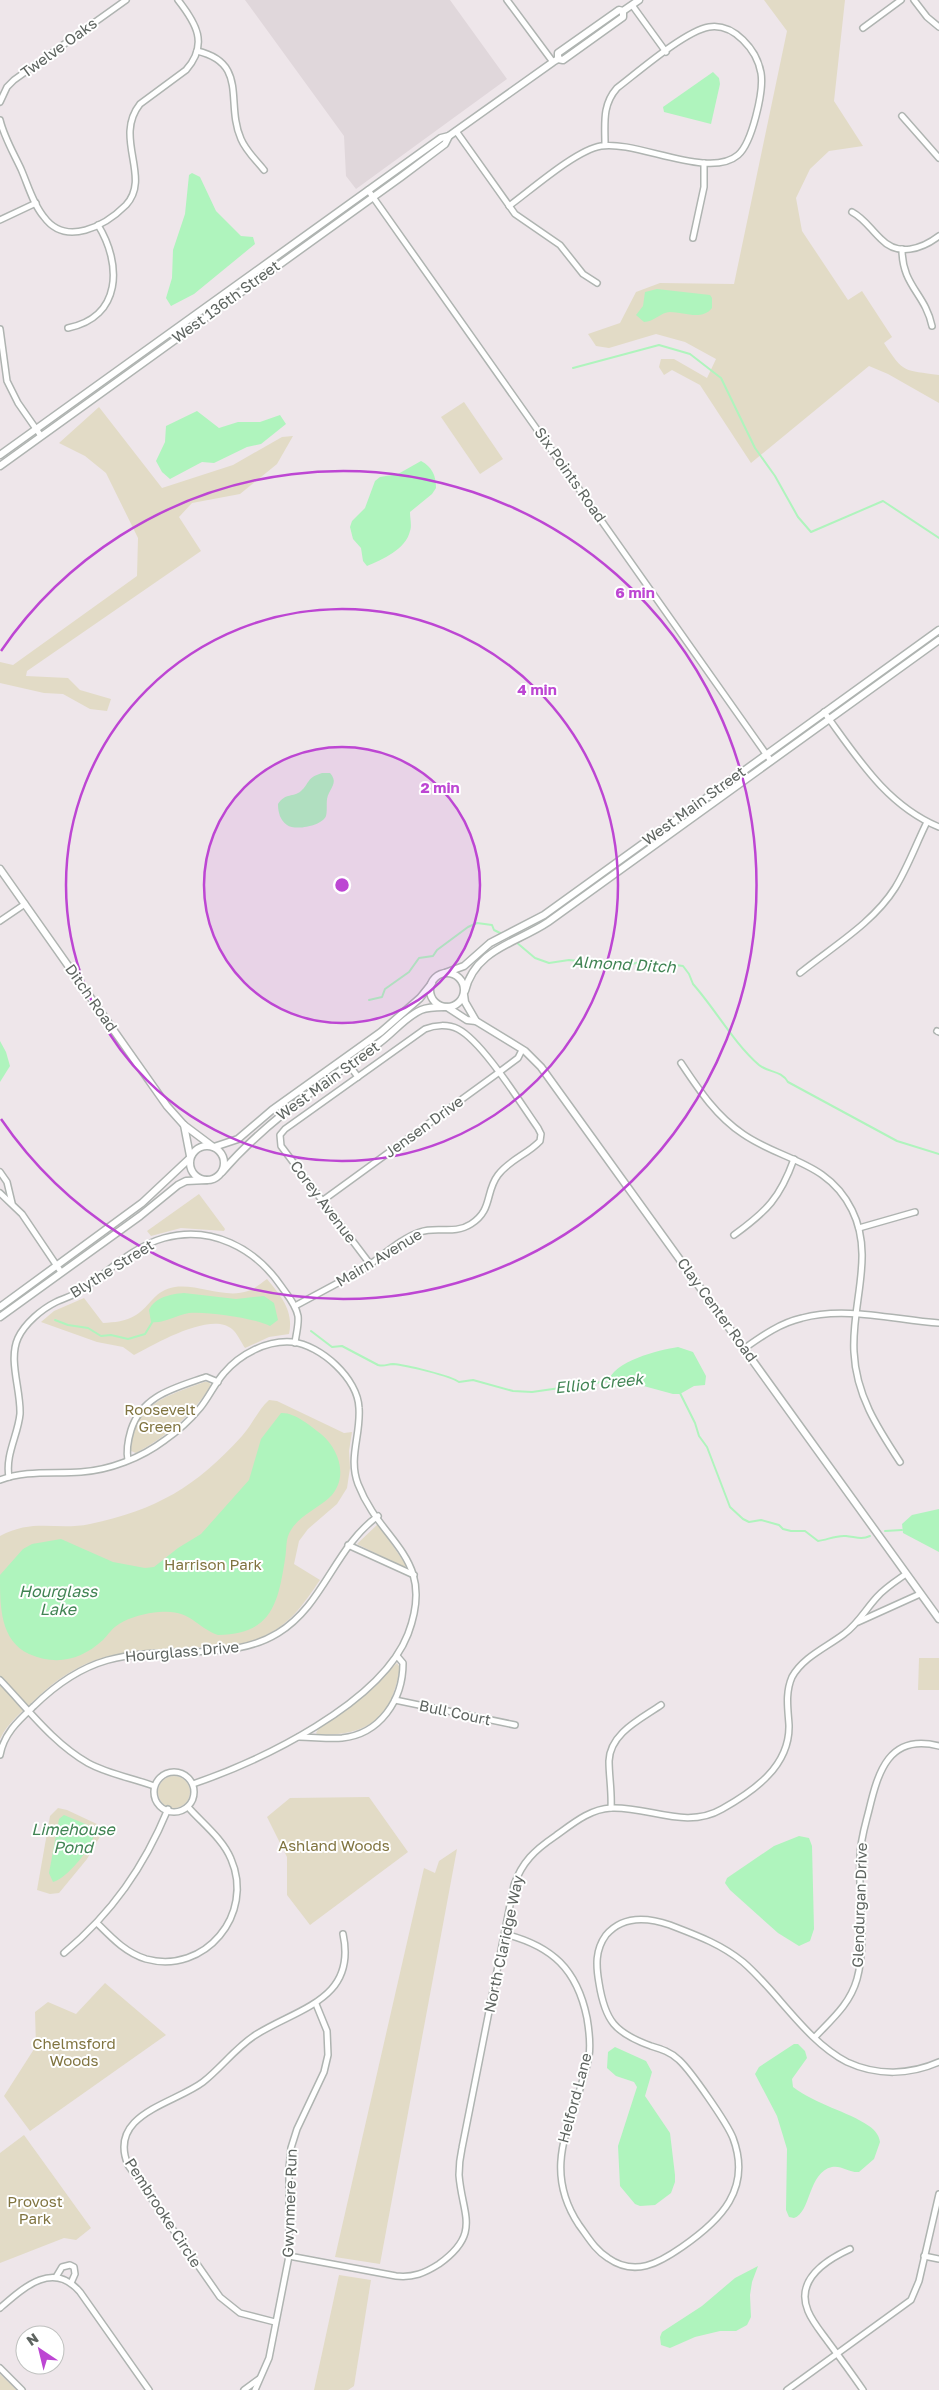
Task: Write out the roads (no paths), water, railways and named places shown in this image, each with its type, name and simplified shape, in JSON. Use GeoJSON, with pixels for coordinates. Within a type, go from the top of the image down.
{"type":"FeatureCollection","features":[{"type":"Feature","properties":{"kind":"street","name":"Twelve Oaks"},"geometry":{"type":"LineString","coordinates":[[0,102],[7,87],[14,80],[126,0]]}},
{"type":"Feature","properties":{"kind":"street"},"geometry":{"type":"LineString","coordinates":[[0,120],[36,203],[45,219],[62,231],[77,233],[98,225],[126,205],[134,191],[135,177],[128,128],[134,111],[140,104],[186,70],[197,51],[197,29],[178,0]]}},
{"type":"Feature","properties":{"kind":"street"},"geometry":{"type":"LineString","coordinates":[[507,0],[555,60]]}},
{"type":"Feature","properties":{"kind":"street","name":"West 136th Street"},"geometry":{"type":"LineString","coordinates":[[0,466],[445,144],[456,131],[555,60],[558,53],[619,10],[623,12],[639,0]]}},
{"type":"Feature","properties":{"kind":"street"},"geometry":{"type":"LineString","coordinates":[[863,28],[901,0]]}},
{"type":"Feature","properties":{"kind":"street"},"geometry":{"type":"LineString","coordinates":[[914,0],[927,17],[939,27]]}},
{"type":"Feature","properties":{"kind":"street"},"geometry":{"type":"LineString","coordinates":[[632,5],[666,52]]}},
{"type":"Feature","properties":{"kind":"street"},"geometry":{"type":"LineString","coordinates":[[509,206],[583,152],[605,145],[704,163],[724,162],[734,158],[748,142],[762,82],[759,65],[743,40],[730,30],[720,27],[700,30],[666,52],[617,88],[612,94],[605,110],[605,145]]}},
{"type":"Feature","properties":{"kind":"street"},"geometry":{"type":"LineString","coordinates":[[197,51],[216,58],[229,71],[233,87],[234,117],[240,138],[248,152],[264,170]]}},
{"type":"Feature","properties":{"kind":"street"},"geometry":{"type":"LineString","coordinates":[[902,116],[939,158]]}},
{"type":"Feature","properties":{"kind":"street"},"geometry":{"type":"LineString","coordinates":[[456,131],[509,206],[520,218],[560,245],[583,274],[596,283]]}},
{"type":"Feature","properties":{"kind":"street","name":"West 136th Street"},"geometry":{"type":"LineString","coordinates":[[0,455],[441,138],[450,136]]}},
{"type":"Feature","properties":{"kind":"street"},"geometry":{"type":"LineString","coordinates":[[693,238],[704,188],[704,163]]}},
{"type":"Feature","properties":{"kind":"street","name":"Six Points Road"},"geometry":{"type":"LineString","coordinates":[[368,190],[771,761]]}},
{"type":"Feature","properties":{"kind":"street"},"geometry":{"type":"LineString","coordinates":[[0,220],[36,203]]}},
{"type":"Feature","properties":{"kind":"street"},"geometry":{"type":"LineString","coordinates":[[852,212],[866,222],[883,241],[902,249],[920,247],[939,236]]}},
{"type":"Feature","properties":{"kind":"street"},"geometry":{"type":"LineString","coordinates":[[68,328],[80,325],[93,317],[105,304],[111,290],[114,259],[108,242],[98,225]]}},
{"type":"Feature","properties":{"kind":"street"},"geometry":{"type":"LineString","coordinates":[[902,249],[905,275],[926,306],[932,326]]}},
{"type":"Feature","properties":{"kind":"street"},"geometry":{"type":"LineString","coordinates":[[0,329],[7,380],[18,403],[41,436]]}},
{"type":"Feature","properties":{"kind":"street","name":"West Main Street"},"geometry":{"type":"LineString","coordinates":[[445,973],[469,963],[483,948],[495,940],[544,915],[939,630]]}},
{"type":"Feature","properties":{"kind":"street","name":"West Main Street"},"geometry":{"type":"LineString","coordinates":[[464,993],[470,976],[491,952],[548,922],[939,640]]}},
{"type":"Feature","properties":{"kind":"street"},"geometry":{"type":"LineString","coordinates":[[824,712],[879,786],[902,807],[926,822],[939,827]]}},
{"type":"Feature","properties":{"kind":"street"},"geometry":{"type":"LineString","coordinates":[[800,973],[861,924],[886,900],[902,875],[926,822]]}},
{"type":"Feature","properties":{"kind":"street","name":"Ditch Road"},"geometry":{"type":"LineString","coordinates":[[0,869],[162,1098],[184,1125],[213,1146]]}},
{"type":"Feature","properties":{"kind":"street"},"geometry":{"type":"LineString","coordinates":[[0,921],[25,904]]}},
{"type":"Feature","properties":{"kind":"street"},"geometry":{"type":"LineString","coordinates":[[445,973],[458,976],[462,981],[464,993],[459,1003],[445,1007],[433,1000],[430,992],[432,983],[438,976],[445,973]]}},
{"type":"Feature","properties":{"kind":"street","name":"West Main Street"},"geometry":{"type":"LineString","coordinates":[[213,1146],[238,1139],[272,1110],[381,1032],[420,998],[432,983]]}},
{"type":"Feature","properties":{"kind":"street","name":"Clay Center Road"},"geometry":{"type":"LineString","coordinates":[[464,993],[465,1002],[476,1020],[522,1050],[541,1067],[939,1619]]}},
{"type":"Feature","properties":{"kind":"street","name":"West Main Street"},"geometry":{"type":"LineString","coordinates":[[222,1172],[250,1141],[273,1121],[416,1014],[425,1009],[445,1007]]}},
{"type":"Feature","properties":{"kind":"street","name":"Clay Center Road"},"geometry":{"type":"LineString","coordinates":[[445,1007],[468,1020],[476,1020]]}},
{"type":"Feature","properties":{"kind":"street"},"geometry":{"type":"LineString","coordinates":[[349,1065],[358,1077],[424,1029],[434,1026],[449,1026],[459,1030],[472,1040],[498,1073]]}},
{"type":"Feature","properties":{"kind":"street","name":"Jensen Drive"},"geometry":{"type":"LineString","coordinates":[[322,1201],[518,1058],[522,1050]]}},
{"type":"Feature","properties":{"kind":"street"},"geometry":{"type":"LineString","coordinates":[[681,1063],[709,1103],[727,1122],[744,1135],[815,1169],[833,1183],[849,1204],[859,1228],[862,1258],[854,1350],[860,1388],[872,1417],[900,1462]]}},
{"type":"Feature","properties":{"kind":"street","name":"Mairn Avenue"},"geometry":{"type":"LineString","coordinates":[[294,1306],[370,1264],[414,1234],[429,1230],[459,1229],[476,1221],[488,1206],[497,1176],[507,1166],[538,1143],[541,1137],[538,1128],[498,1073]]}},
{"type":"Feature","properties":{"kind":"street","name":"Corey Avenue"},"geometry":{"type":"LineString","coordinates":[[358,1077],[285,1129],[279,1138],[282,1146],[370,1264]]}},
{"type":"Feature","properties":{"kind":"street","name":"Ditch Road"},"geometry":{"type":"LineString","coordinates":[[184,1125],[190,1157]]}},
{"type":"Feature","properties":{"kind":"street"},"geometry":{"type":"LineString","coordinates":[[0,1306],[142,1203],[198,1148],[213,1146],[222,1155],[224,1166],[222,1172],[213,1179],[179,1184],[140,1216],[0,1317]]}},
{"type":"Feature","properties":{"kind":"street"},"geometry":{"type":"LineString","coordinates":[[190,1157],[189,1164],[193,1174],[198,1178],[207,1180]]}},
{"type":"Feature","properties":{"kind":"street"},"geometry":{"type":"LineString","coordinates":[[734,1235],[770,1206],[779,1193],[794,1159]]}},
{"type":"Feature","properties":{"kind":"street"},"geometry":{"type":"LineString","coordinates":[[0,1172],[7,1182],[12,1203]]}},
{"type":"Feature","properties":{"kind":"street"},"geometry":{"type":"LineString","coordinates":[[0,1193],[12,1203],[61,1272]]}},
{"type":"Feature","properties":{"kind":"street"},"geometry":{"type":"LineString","coordinates":[[859,1228],[915,1212]]}},
{"type":"Feature","properties":{"kind":"street","name":"Blythe Street"},"geometry":{"type":"LineString","coordinates":[[9,1476],[8,1461],[20,1413],[15,1351],[21,1334],[35,1317],[50,1306],[79,1292],[138,1250],[159,1240],[182,1235],[203,1235],[231,1242],[249,1252],[268,1268],[294,1306],[298,1319],[295,1343]]}},
{"type":"Feature","properties":{"kind":"street"},"geometry":{"type":"LineString","coordinates":[[745,1348],[773,1329],[800,1318],[832,1314],[939,1323]]}},
{"type":"Feature","properties":{"kind":"street"},"geometry":{"type":"LineString","coordinates":[[0,1480],[9,1476],[88,1472],[128,1460],[157,1446],[179,1429],[199,1409],[230,1367],[256,1349],[274,1343],[295,1343],[314,1348],[329,1358],[356,1396],[359,1416],[354,1449],[354,1470],[362,1492],[405,1554],[414,1575],[415,1604],[408,1634],[397,1656],[382,1674],[359,1694],[298,1737],[250,1762],[193,1784]]}},
{"type":"Feature","properties":{"kind":"street"},"geometry":{"type":"LineString","coordinates":[[128,1460],[127,1447],[133,1425],[139,1412],[148,1403],[164,1393],[204,1378],[210,1378],[218,1382]]}},
{"type":"Feature","properties":{"kind":"street","name":"Hourglass Drive"},"geometry":{"type":"LineString","coordinates":[[0,1755],[4,1740],[10,1730],[29,1711],[65,1679],[102,1661],[134,1654],[231,1650],[269,1638],[293,1623],[308,1608],[348,1544],[378,1516]]}},
{"type":"Feature","properties":{"kind":"street"},"geometry":{"type":"LineString","coordinates":[[348,1544],[414,1575]]}},
{"type":"Feature","properties":{"kind":"street","name":"North Claridge Way"},"geometry":{"type":"LineString","coordinates":[[858,1622],[884,1590],[906,1574]]}},
{"type":"Feature","properties":{"kind":"street","name":"North Claridge Way"},"geometry":{"type":"LineString","coordinates":[[289,2256],[409,2277],[431,2269],[458,2246],[465,2231],[467,2221],[459,2175],[460,2158],[516,1877],[531,1854],[581,1818],[593,1812],[611,1808],[683,1818],[701,1817],[721,1810],[763,1780],[779,1764],[786,1747],[789,1726],[787,1700],[789,1685],[794,1674],[804,1663],[858,1622],[920,1594]]}},
{"type":"Feature","properties":{"kind":"street"},"geometry":{"type":"LineString","coordinates":[[298,1737],[335,1738],[360,1733],[382,1719],[395,1700],[403,1670],[402,1662],[397,1656]]}},
{"type":"Feature","properties":{"kind":"street"},"geometry":{"type":"LineString","coordinates":[[0,1680],[68,1749],[88,1763],[154,1786]]}},
{"type":"Feature","properties":{"kind":"street","name":"Bull Court"},"geometry":{"type":"LineString","coordinates":[[395,1700],[515,1725]]}},
{"type":"Feature","properties":{"kind":"street"},"geometry":{"type":"LineString","coordinates":[[611,1808],[611,1749],[616,1739],[624,1731],[660,1705]]}},
{"type":"Feature","properties":{"kind":"street","name":"Glendurgan Drive"},"geometry":{"type":"LineString","coordinates":[[815,2036],[845,2005],[857,1979],[861,1952],[860,1850],[879,1772],[890,1757],[902,1748],[922,1744],[939,1746]]}},
{"type":"Feature","properties":{"kind":"street"},"geometry":{"type":"LineString","coordinates":[[172,1773],[184,1776],[193,1784],[194,1797],[188,1807],[181,1810],[168,1809],[156,1800],[154,1786],[161,1776],[172,1773]]}},
{"type":"Feature","properties":{"kind":"street"},"geometry":{"type":"LineString","coordinates":[[97,1924],[128,1951],[146,1959],[158,1961],[176,1961],[192,1956],[206,1949],[224,1933],[236,1905],[238,1890],[236,1871],[226,1849],[188,1807]]}},
{"type":"Feature","properties":{"kind":"street"},"geometry":{"type":"LineString","coordinates":[[64,1953],[97,1924],[118,1900],[139,1870],[168,1809]]}},
{"type":"Feature","properties":{"kind":"street","name":"Helford Lane"},"geometry":{"type":"LineString","coordinates":[[505,1934],[535,1944],[554,1956],[570,1973],[582,1997],[590,2036],[589,2053],[562,2144],[560,2175],[567,2202],[576,2219],[600,2252],[620,2265],[639,2268],[655,2264],[710,2227],[725,2211],[733,2195],[738,2176],[738,2161],[731,2133],[682,2063],[668,2052],[628,2037],[609,2018],[603,2004],[596,1966],[598,1951],[606,1936],[623,1922],[642,1918],[710,1940],[746,1965],[827,2048],[845,2061],[876,2071],[909,2071],[939,2062]]}},
{"type":"Feature","properties":{"kind":"street","name":"Pembrooke Circle"},"geometry":{"type":"LineString","coordinates":[[275,2322],[245,2316],[220,2297],[131,2170],[125,2157],[124,2141],[131,2126],[142,2115],[200,2084],[259,2032],[316,2004],[328,1995],[340,1977],[345,1949],[343,1934]]}},
{"type":"Feature","properties":{"kind":"street","name":"Gwynmere Run"},"geometry":{"type":"LineString","coordinates":[[255,2390],[269,2358],[289,2256],[289,2169],[291,2148],[297,2129],[324,2072],[328,2055],[327,2031],[316,2004]]}},
{"type":"Feature","properties":{"kind":"street"},"geometry":{"type":"LineString","coordinates":[[787,2390],[911,2300],[916,2289],[939,2194]]}},
{"type":"Feature","properties":{"kind":"street"},"geometry":{"type":"LineString","coordinates":[[850,2249],[835,2256],[817,2269],[810,2278],[806,2293],[809,2313],[863,2390]]}},
{"type":"Feature","properties":{"kind":"street"},"geometry":{"type":"LineString","coordinates":[[924,2256],[939,2259]]}},
{"type":"Feature","properties":{"kind":"street"},"geometry":{"type":"LineString","coordinates":[[56,2277],[62,2267],[70,2265],[75,2272],[71,2283]]}},
{"type":"Feature","properties":{"kind":"street"},"geometry":{"type":"LineString","coordinates":[[0,2308],[36,2281],[56,2277],[71,2283],[80,2292],[149,2390]]}},
{"type":"Feature","properties":{"kind":"street"},"geometry":{"type":"LineString","coordinates":[[0,2368],[22,2390]]}},
{"type":"Feature","properties":{"kind":"street","name":"Gwynmere Run"},"geometry":{"type":"LineString","coordinates":[[244,2390],[259,2378]]}},
{"type":"Feature","properties":{"kind":"water"},"geometry":{"type":"Polygon","coordinates":[[[713,72],[719,78],[720,84],[711,124],[664,112],[663,107],[713,72]]]}},
{"type":"Feature","properties":{"kind":"water"},"geometry":{"type":"Polygon","coordinates":[[[192,173],[200,177],[216,211],[241,236],[253,237],[255,244],[194,294],[171,306],[166,298],[172,278],[173,250],[185,214],[189,175],[192,173]]]}},
{"type":"Feature","properties":{"kind":"water"},"geometry":{"type":"Polygon","coordinates":[[[657,289],[710,295],[712,298],[712,308],[708,312],[698,315],[667,312],[644,322],[636,315],[643,306],[645,292],[657,289]]]}},
{"type":"Feature","properties":{"kind":"water"},"geometry":{"type":"Polygon","coordinates":[[[197,411],[219,428],[238,422],[260,422],[280,415],[286,424],[261,444],[247,447],[214,463],[202,462],[170,479],[162,472],[156,461],[165,442],[166,426],[197,411]]]}},
{"type":"Feature","properties":{"kind":"water"},"geometry":{"type":"Polygon","coordinates":[[[421,461],[433,472],[436,488],[432,494],[410,512],[411,529],[404,543],[393,553],[367,566],[363,561],[361,548],[353,539],[350,527],[352,521],[365,508],[375,481],[380,477],[398,474],[421,461]]]}},
{"type":"Feature","properties":{"kind":"water"},"geometry":{"type":"Polygon","coordinates":[[[322,773],[330,773],[334,781],[327,799],[327,810],[324,820],[314,825],[296,828],[287,825],[280,816],[278,804],[287,796],[301,791],[311,779],[322,773]]]}},
{"type":"Feature","properties":{"kind":"water"},"geometry":{"type":"Polygon","coordinates":[[[0,1041],[10,1066],[0,1082],[0,1041]]]}},
{"type":"Feature","properties":{"kind":"water"},"geometry":{"type":"Polygon","coordinates":[[[184,1293],[236,1299],[264,1296],[274,1303],[278,1320],[270,1326],[218,1314],[189,1313],[161,1322],[151,1322],[149,1310],[155,1302],[169,1295],[184,1293]]]}},
{"type":"Feature","properties":{"kind":"water"},"geometry":{"type":"Polygon","coordinates":[[[678,1347],[693,1352],[706,1376],[705,1385],[694,1386],[680,1394],[673,1394],[640,1385],[613,1387],[608,1383],[611,1375],[627,1363],[649,1354],[678,1347]]]}},
{"type":"Feature","properties":{"kind":"water","name":"Hourglass Lake"},"geometry":{"type":"Polygon","coordinates":[[[281,1413],[286,1413],[302,1420],[328,1441],[337,1456],[340,1474],[339,1482],[329,1498],[299,1520],[289,1533],[275,1603],[261,1623],[236,1633],[218,1635],[178,1613],[149,1613],[133,1617],[119,1624],[95,1647],[86,1652],[68,1659],[59,1660],[39,1658],[29,1654],[19,1648],[12,1640],[4,1621],[0,1599],[0,1575],[23,1549],[32,1544],[61,1539],[113,1562],[145,1568],[154,1567],[178,1548],[201,1534],[249,1480],[261,1439],[281,1413]]]}},
{"type":"Feature","properties":{"kind":"water"},"geometry":{"type":"Polygon","coordinates":[[[939,1509],[939,1552],[903,1533],[902,1524],[912,1515],[939,1509]]]}},
{"type":"Feature","properties":{"kind":"water","name":"Limehouse Pond"},"geometry":{"type":"Polygon","coordinates":[[[64,1815],[90,1826],[94,1835],[78,1862],[65,1875],[53,1882],[49,1873],[59,1819],[64,1815]]]}},
{"type":"Feature","properties":{"kind":"water"},"geometry":{"type":"Polygon","coordinates":[[[799,1836],[809,1838],[812,1846],[814,1929],[810,1941],[799,1946],[778,1933],[730,1890],[725,1883],[727,1878],[774,1846],[799,1836]]]}},
{"type":"Feature","properties":{"kind":"water"},"geometry":{"type":"Polygon","coordinates":[[[794,2044],[798,2044],[805,2051],[807,2058],[792,2079],[793,2087],[812,2099],[869,2126],[879,2137],[880,2142],[874,2159],[859,2172],[835,2167],[824,2170],[818,2176],[804,2209],[800,2215],[794,2218],[789,2217],[786,2210],[787,2149],[777,2116],[755,2074],[759,2067],[794,2044]]]}},
{"type":"Feature","properties":{"kind":"water"},"geometry":{"type":"Polygon","coordinates":[[[615,2047],[646,2061],[652,2072],[645,2096],[670,2133],[675,2182],[671,2193],[655,2205],[640,2206],[635,2204],[620,2186],[618,2146],[637,2087],[634,2082],[616,2076],[607,2068],[608,2052],[615,2047]]]}},
{"type":"Feature","properties":{"kind":"water"},"geometry":{"type":"Polygon","coordinates":[[[758,2266],[752,2282],[750,2295],[751,2317],[747,2325],[736,2331],[720,2331],[695,2337],[670,2348],[661,2345],[660,2337],[662,2332],[702,2306],[735,2278],[758,2266]]]}},
{"type":"Feature","properties":{"kind":"waterway"},"geometry":{"type":"LineString","coordinates":[[573,368],[659,345],[690,354],[721,378],[755,448],[775,476],[798,517],[811,532],[883,501],[939,538]]}},
{"type":"Feature","properties":{"kind":"waterway","name":"Almond Ditch"},"geometry":{"type":"LineString","coordinates":[[369,1000],[382,997],[385,989],[409,972],[419,958],[433,956],[437,950],[468,927],[477,923],[492,925],[494,930],[504,935]]}},
{"type":"Feature","properties":{"kind":"waterway","name":"Almond Ditch"},"geometry":{"type":"LineString","coordinates":[[516,942],[535,958],[549,963],[569,960],[599,963],[621,962],[628,965],[644,961],[659,966],[669,964],[683,966],[693,984],[733,1036],[759,1065],[782,1075],[788,1082],[897,1141],[939,1154]]}},
{"type":"Feature","properties":{"kind":"waterway","name":"Elliot Creek"},"geometry":{"type":"LineString","coordinates":[[55,1320],[68,1325],[88,1328],[101,1336],[111,1335],[128,1339],[145,1334],[153,1321]]}},
{"type":"Feature","properties":{"kind":"waterway","name":"Elliot Creek"},"geometry":{"type":"LineString","coordinates":[[311,1331],[332,1347],[342,1346],[378,1365],[408,1366],[459,1382],[473,1380],[513,1391],[532,1392],[609,1381]]}},
{"type":"Feature","properties":{"kind":"waterway","name":"Elliot Creek"},"geometry":{"type":"LineString","coordinates":[[680,1393],[695,1423],[699,1436],[707,1447],[730,1507],[743,1519],[749,1522],[761,1520],[779,1525],[783,1529],[791,1531],[805,1531],[818,1541],[839,1536],[861,1538],[870,1536]]}},
{"type":"Feature","properties":{"kind":"waterway","name":"Elliot Creek"},"geometry":{"type":"LineString","coordinates":[[885,1531],[902,1530]]}},
{"type":"Feature","properties":{"kind":"park label","name":"Roosevelt Green"},"geometry":{"type":"Point","coordinates":[160,1418]}},
{"type":"Feature","properties":{"kind":"park label","name":"Harrison Park"},"geometry":{"type":"Point","coordinates":[213,1565]}},
{"type":"Feature","properties":{"kind":"park label","name":"Ashland Woods"},"geometry":{"type":"Point","coordinates":[334,1846]}},
{"type":"Feature","properties":{"kind":"park label","name":"Chelmsford Woods"},"geometry":{"type":"Point","coordinates":[74,2052]}},
{"type":"Feature","properties":{"kind":"park label","name":"Provost Park"},"geometry":{"type":"Point","coordinates":[35,2210]}}]}
